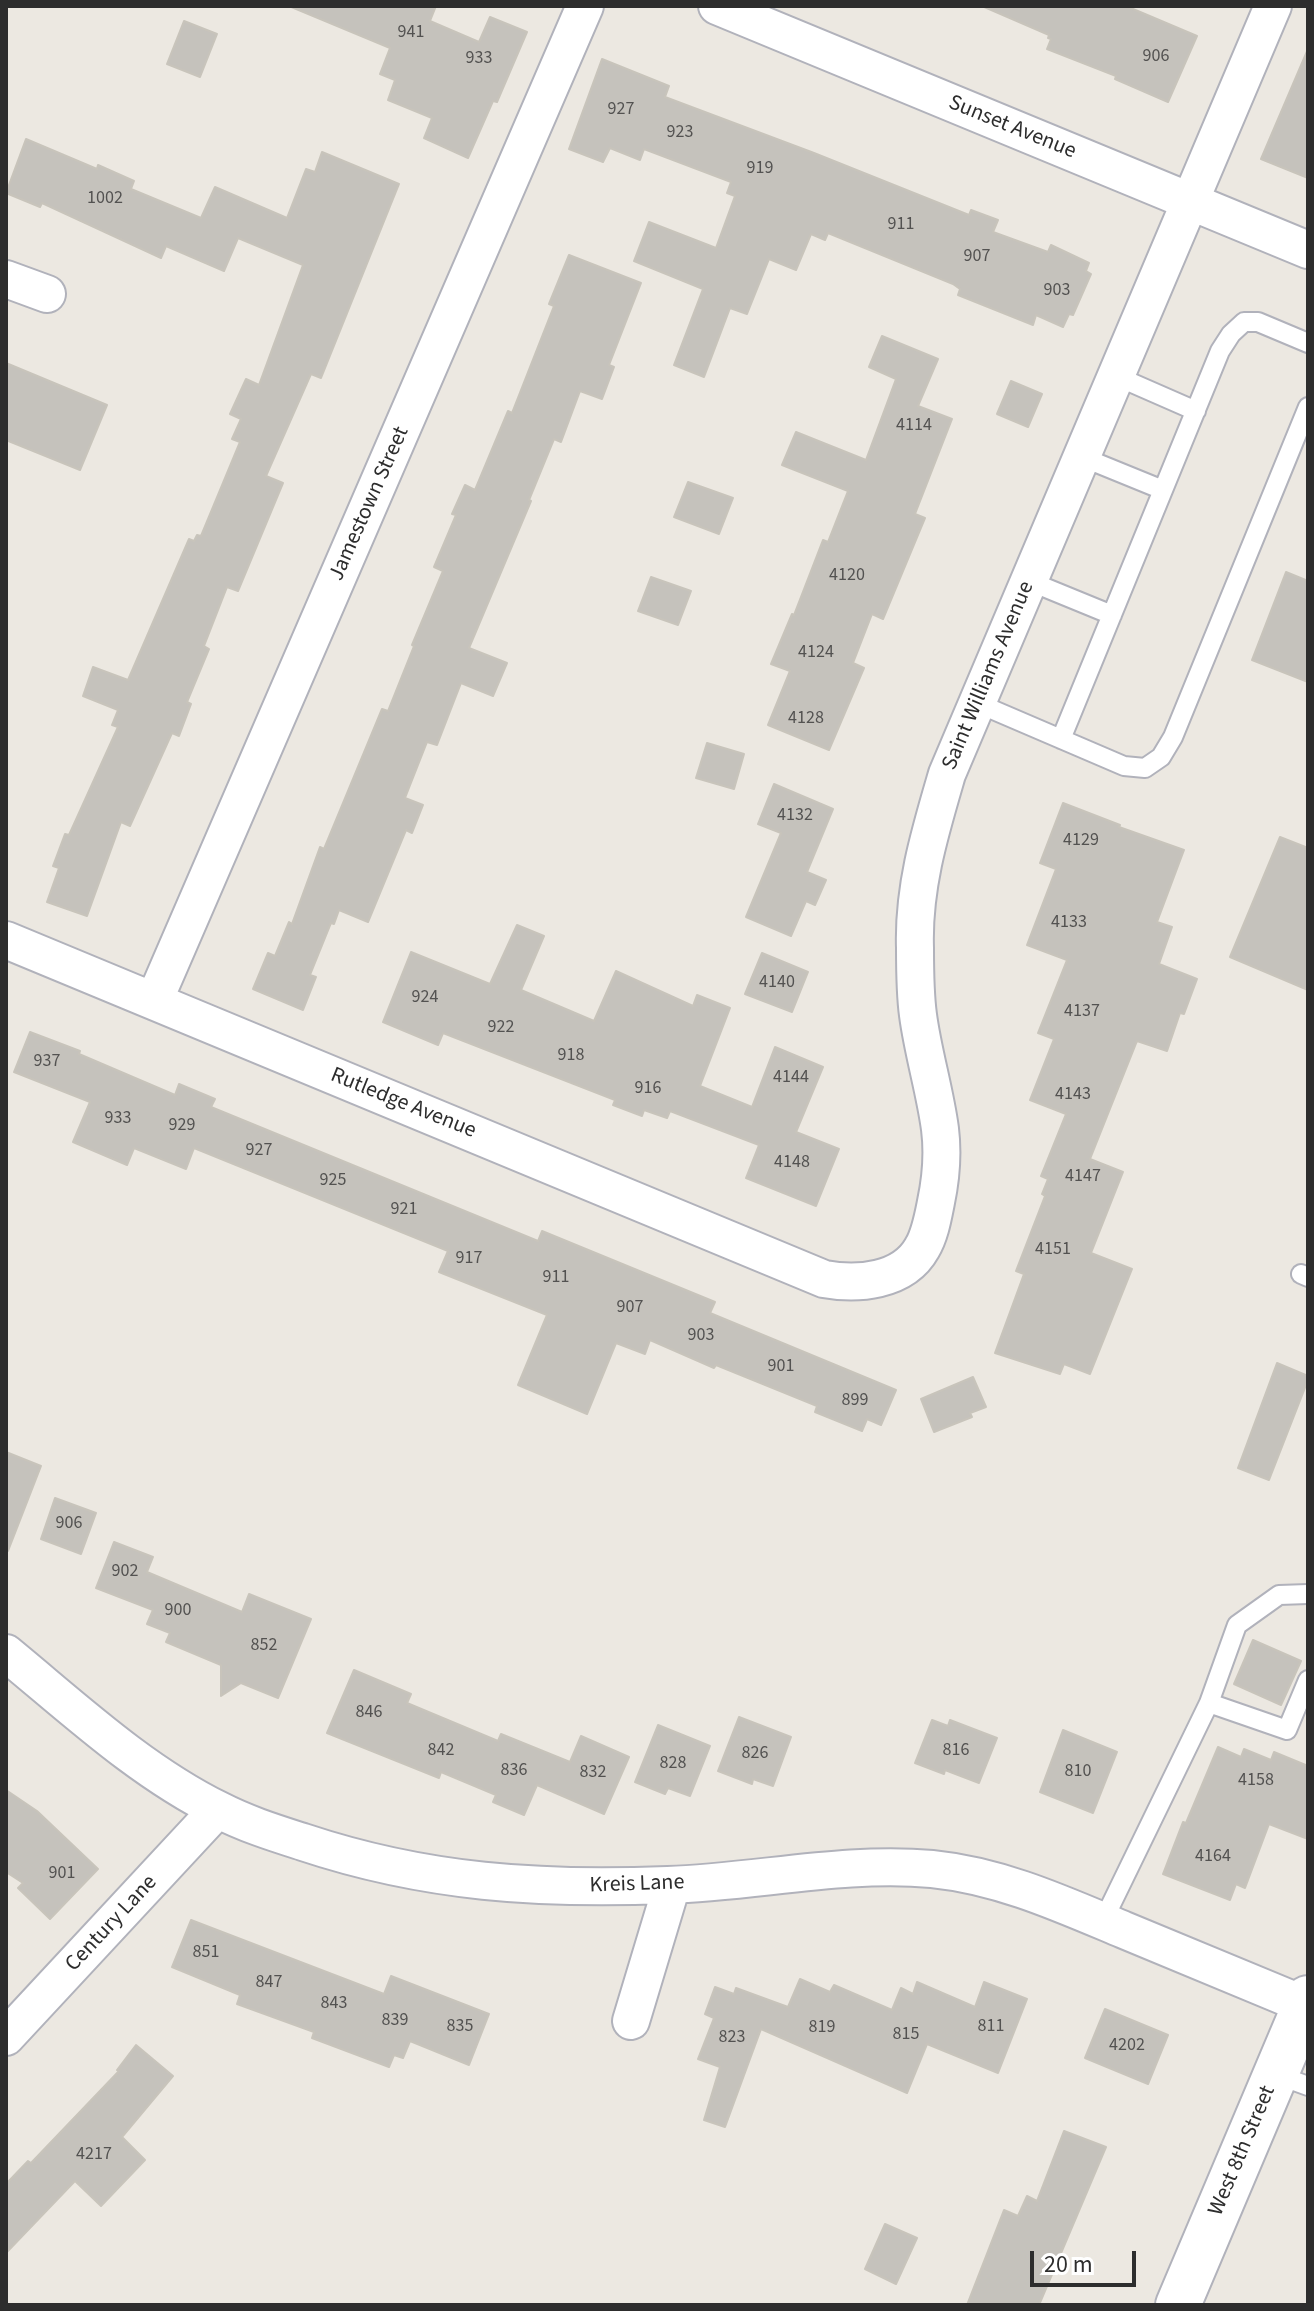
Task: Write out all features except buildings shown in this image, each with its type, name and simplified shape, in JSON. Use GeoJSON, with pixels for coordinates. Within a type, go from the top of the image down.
{"type":"FeatureCollection","features":[{"type":"Feature","properties":{"kind":"street","name":"Jamestown Street"},"geometry":{"type":"LineString","coordinates":[[154,1001],[585,6]]}},
{"type":"Feature","properties":{"kind":"street","name":"Sunset Avenue"},"geometry":{"type":"LineString","coordinates":[[717,6],[1308,250]]}},
{"type":"Feature","properties":{"kind":"street","name":"Saint Williams Avenue"},"geometry":{"type":"LineString","coordinates":[[799,1267],[824,1279],[851,1284],[877,1280],[902,1268],[922,1250],[933,1221],[941,1175],[940,1128],[918,1013],[914,945],[919,877],[947,774],[1273,6]]}},
{"type":"Feature","properties":{"kind":"street"},"geometry":{"type":"LineString","coordinates":[[6,279],[47,294]]}},
{"type":"Feature","properties":{"kind":"street","name":"Rutledge Avenue"},"geometry":{"type":"LineString","coordinates":[[6,940],[799,1267]]}},
{"type":"Feature","properties":{"kind":"street","name":"Kreis Lane"},"geometry":{"type":"LineString","coordinates":[[6,1653],[151,1769],[217,1810],[341,1855],[421,1874],[504,1885],[586,1887],[672,1885],[863,1868],[931,1869],[982,1877],[1032,1892],[1306,2002]]}},
{"type":"Feature","properties":{"kind":"street","name":"Century Lane"},"geometry":{"type":"LineString","coordinates":[[6,2037],[217,1810]]}},
{"type":"Feature","properties":{"kind":"street"},"geometry":{"type":"LineString","coordinates":[[631,2021],[672,1885]]}},
{"type":"Feature","properties":{"kind":"street","name":"West 8th Street"},"geometry":{"type":"LineString","coordinates":[[1178,2305],[1292,2080],[1306,2002]]}},
{"type":"Feature","properties":{"kind":"lane"},"geometry":{"type":"LineString","coordinates":[[1061,739],[1220,351],[1244,322],[1258,322],[1308,343]]}},
{"type":"Feature","properties":{"kind":"lane"},"geometry":{"type":"LineString","coordinates":[[1116,376],[1196,411]]}},
{"type":"Feature","properties":{"kind":"lane"},"geometry":{"type":"LineString","coordinates":[[977,703],[1124,766],[1145,768],[1161,757],[1173,737],[1308,407]]}},
{"type":"Feature","properties":{"kind":"lane"},"geometry":{"type":"LineString","coordinates":[[1082,457],[1163,490]]}},
{"type":"Feature","properties":{"kind":"lane"},"geometry":{"type":"LineString","coordinates":[[1029,581],[1112,615]]}},
{"type":"Feature","properties":{"kind":"lane"},"geometry":{"type":"LineString","coordinates":[[1103,1921],[1209,1703],[1237,1625],[1279,1595],[1308,1594]]}},
{"type":"Feature","properties":{"kind":"lane"},"geometry":{"type":"LineString","coordinates":[[1209,1703],[1287,1730],[1308,1680]]}}]}
